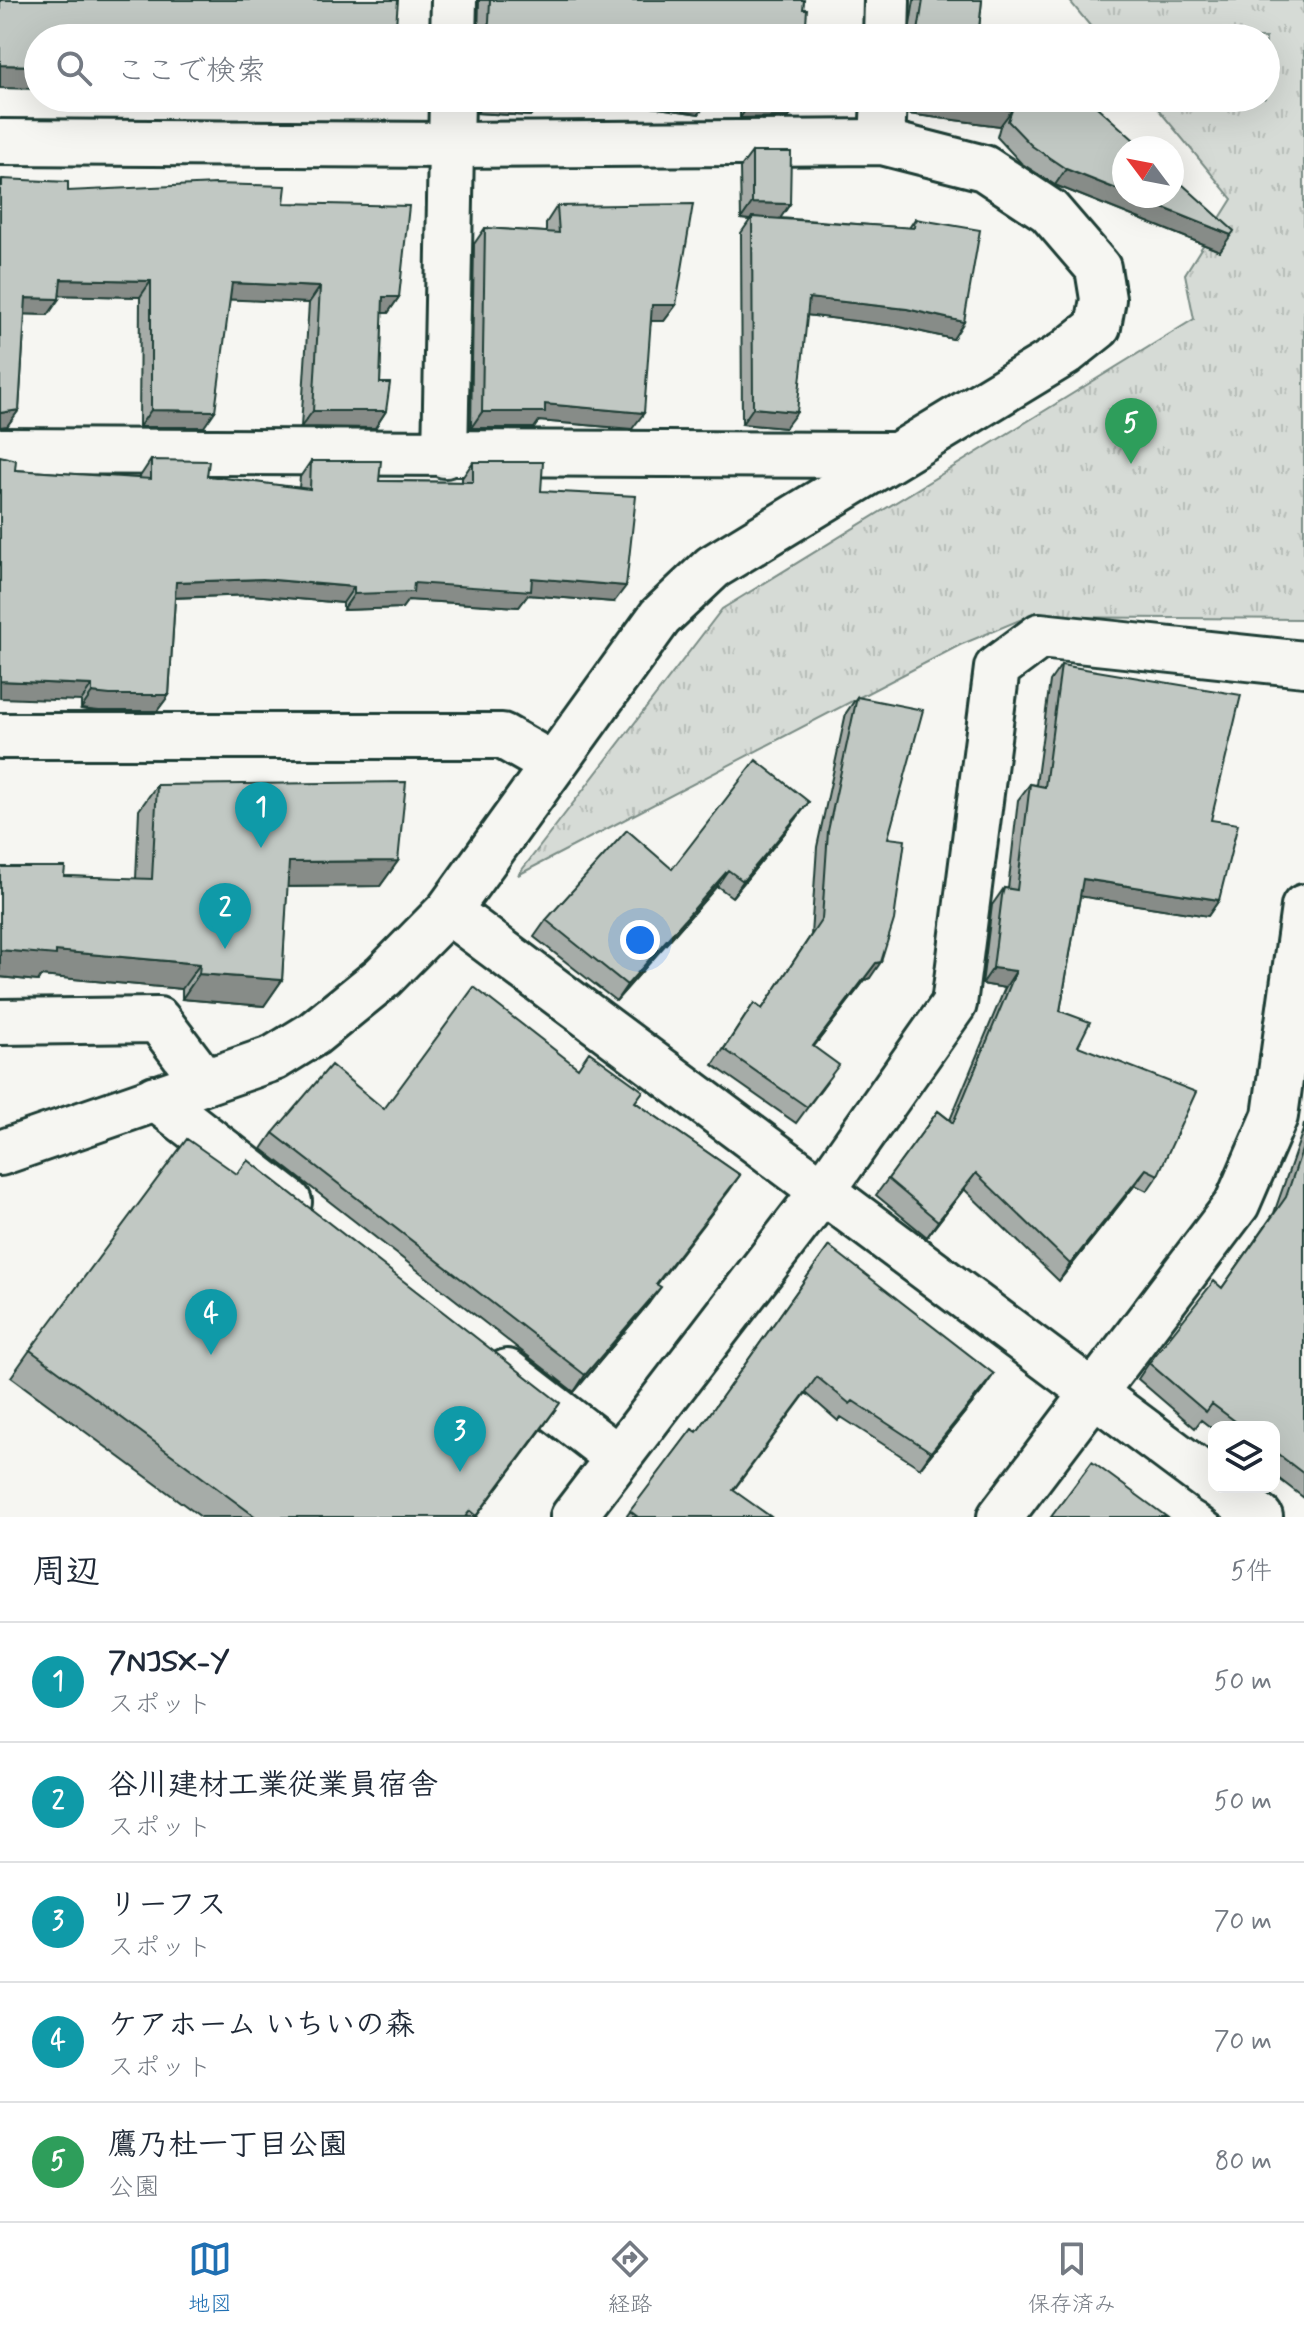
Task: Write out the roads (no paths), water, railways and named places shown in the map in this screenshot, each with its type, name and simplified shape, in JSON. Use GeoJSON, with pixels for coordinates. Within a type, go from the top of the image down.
{"type":"FeatureCollection","features":[{"type":"Feature","properties":{"kind":"street"},"geometry":{"type":"LineString","coordinates":[[453,24],[454,0]]}},
{"type":"Feature","properties":{"kind":"street"},"geometry":{"type":"LineString","coordinates":[[886,24],[887,0]]}},
{"type":"Feature","properties":{"kind":"street"},"geometry":{"type":"LineString","coordinates":[[445,455],[452,112]]}},
{"type":"Feature","properties":{"kind":"street"},"geometry":{"type":"LineString","coordinates":[[882,142],[883,112]]}},
{"type":"Feature","properties":{"kind":"street"},"geometry":{"type":"LineString","coordinates":[[0,142],[451,145],[882,142],[984,168],[1049,211],[1098,268],[1103,299],[1098,327],[1064,354],[892,455],[713,567],[660,617],[448,911],[383,977],[313,1034],[274,1058],[0,1153]]}},
{"type":"Feature","properties":{"kind":"street"},"geometry":{"type":"LineString","coordinates":[[0,451],[892,455]]}},
{"type":"Feature","properties":{"kind":"street"},"geometry":{"type":"LineString","coordinates":[[573,1517],[824,1189],[954,1004],[997,668],[1040,636],[1304,664]]}},
{"type":"Feature","properties":{"kind":"street"},"geometry":{"type":"LineString","coordinates":[[0,736],[502,736],[553,765]]}},
{"type":"Feature","properties":{"kind":"street"},"geometry":{"type":"LineString","coordinates":[[1000,1517],[1237,1204],[1275,1116],[1304,907]]}},
{"type":"Feature","properties":{"kind":"street"},"geometry":{"type":"LineString","coordinates":[[448,911],[1208,1478]]}},
{"type":"Feature","properties":{"kind":"street"},"geometry":{"type":"LineString","coordinates":[[0,1022],[158,1020],[204,1081]]}},
{"type":"Feature","properties":{"kind":"street"},"geometry":{"type":"LineString","coordinates":[[155,1098],[317,1224]]}},
{"type":"Feature","properties":{"kind":"street"},"geometry":{"type":"LineString","coordinates":[[480,1351],[617,1457]]}},
{"type":"Feature","properties":{"kind":"street"},"geometry":{"type":"LineString","coordinates":[[1228,1493],[1260,1517]]}},
{"type":"Feature","properties":{"kind":"place","name":"鷹乃杜一丁目公園"},"geometry":{"type":"Point","coordinates":[1131,464]}},
{"type":"Feature","properties":{"kind":"place","name":"7NJSX-Y"},"geometry":{"type":"Point","coordinates":[261,848]}},
{"type":"Feature","properties":{"kind":"place","name":"谷川建材工業従業員宿舎"},"geometry":{"type":"Point","coordinates":[225,949]}},
{"type":"Feature","properties":{"kind":"place","name":"ケアホーム いちいの森"},"geometry":{"type":"Point","coordinates":[211,1355]}},
{"type":"Feature","properties":{"kind":"place","name":"リーフス"},"geometry":{"type":"Point","coordinates":[460,1472]}}]}
